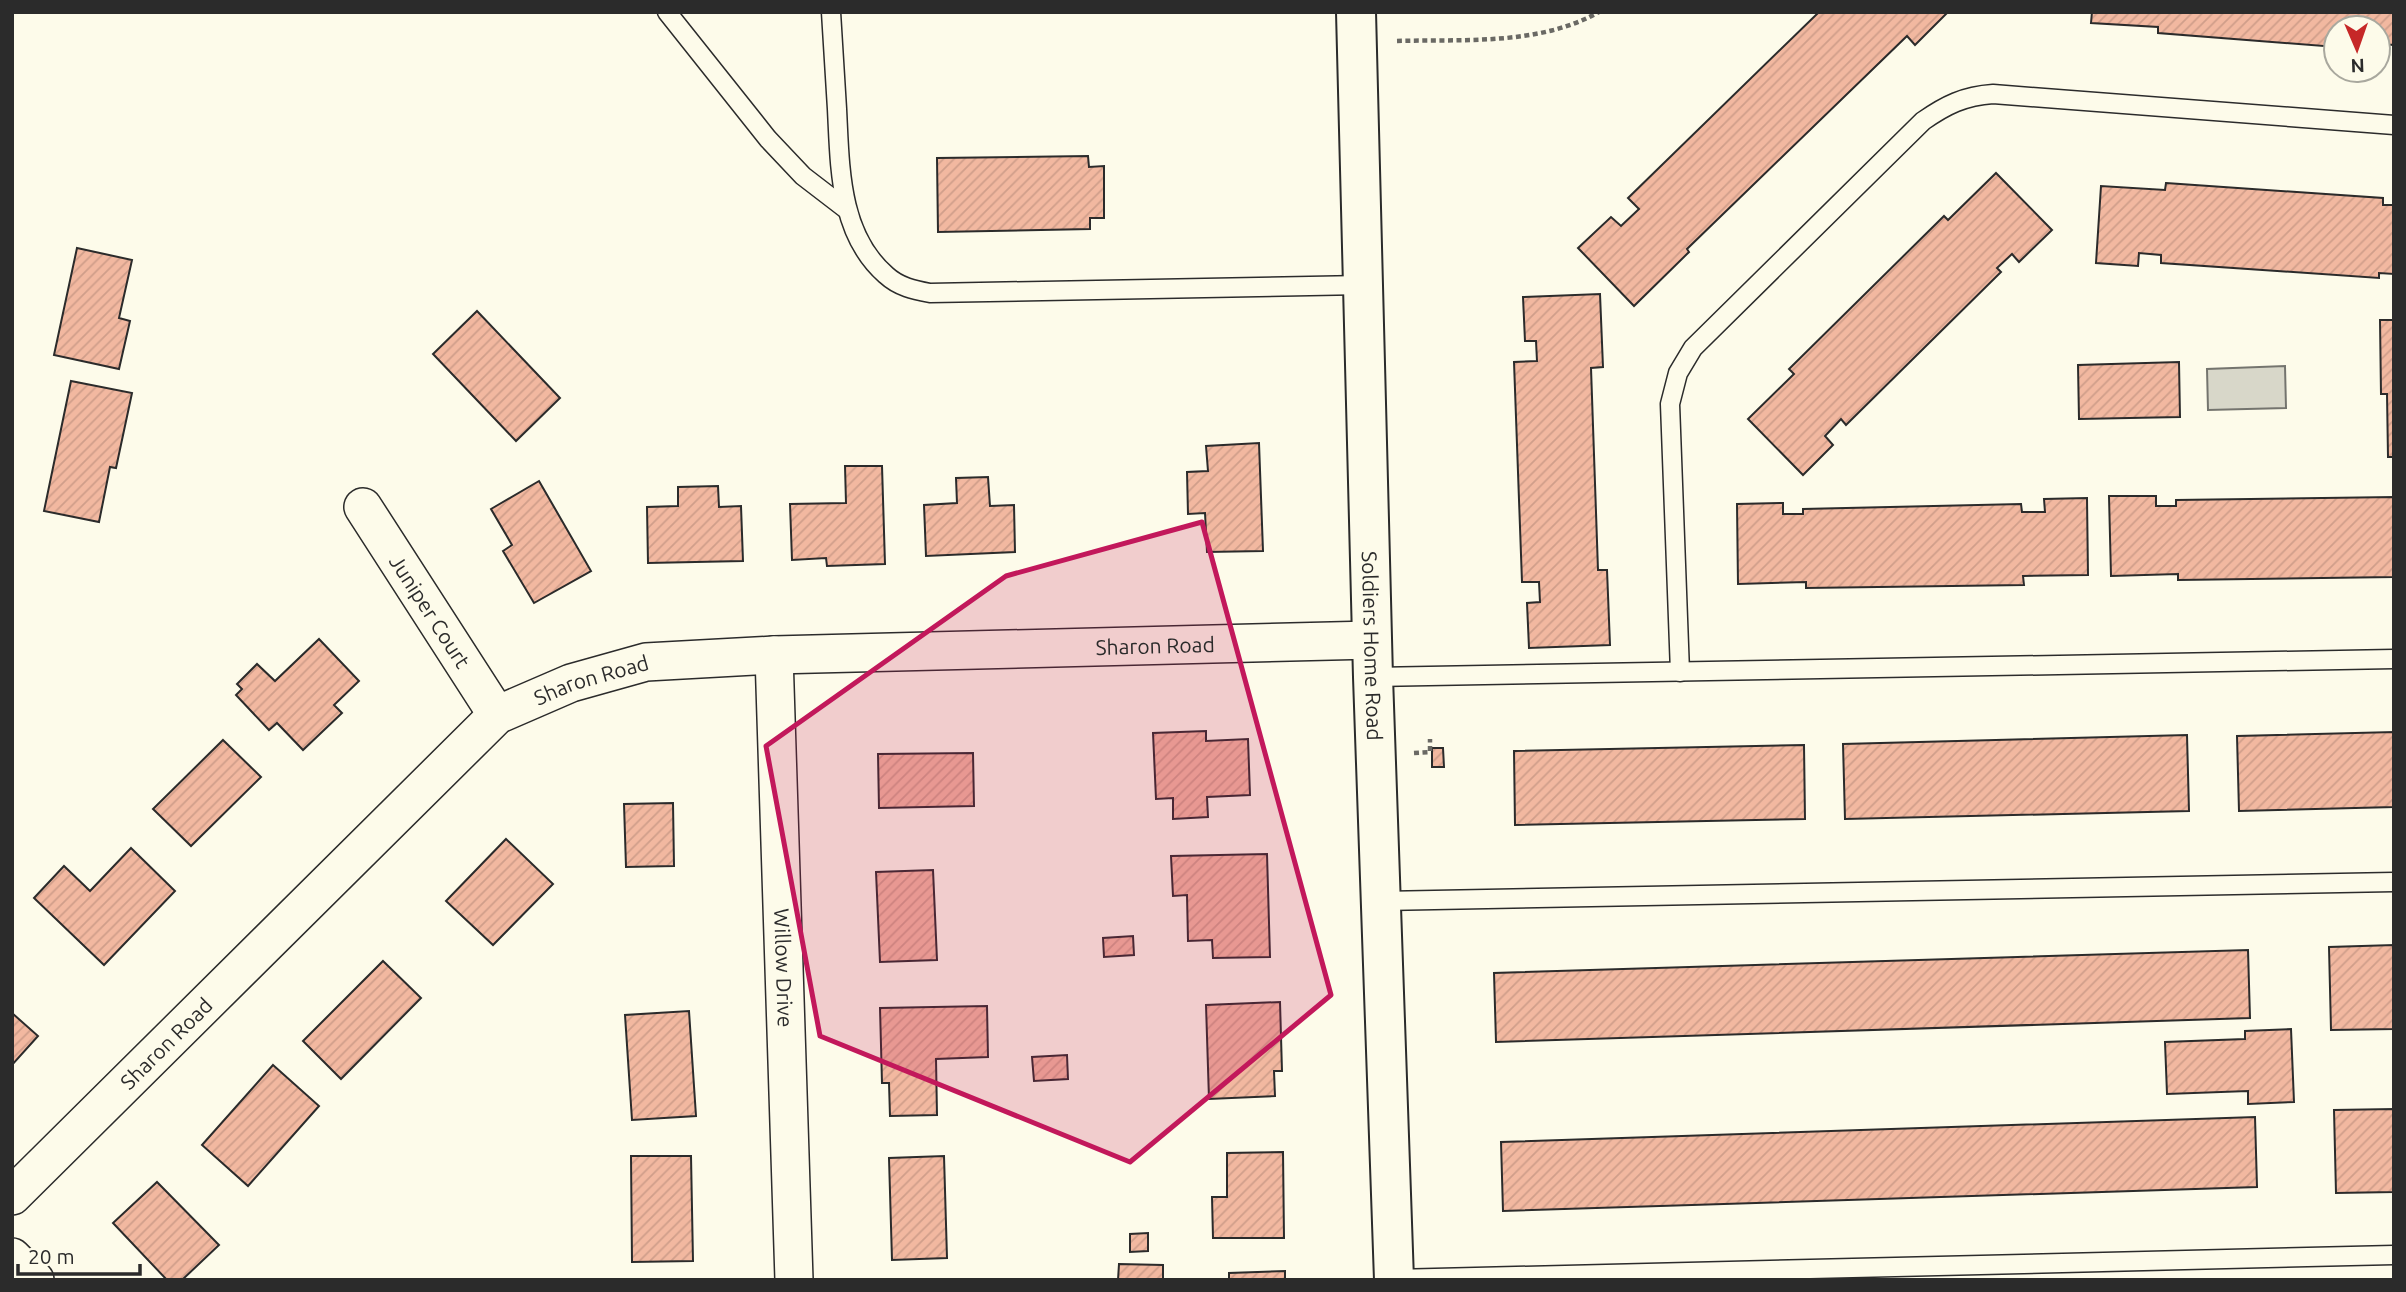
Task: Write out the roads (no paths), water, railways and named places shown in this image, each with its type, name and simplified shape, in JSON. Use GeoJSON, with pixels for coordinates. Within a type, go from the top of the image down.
{"type":"FeatureCollection","features":[{"type":"Feature","properties":{"kind":"street","name":"Soldiers Home Road"},"geometry":{"type":"LineString","coordinates":[[1356,12],[1373,677],[1394,1279]]}},
{"type":"Feature","properties":{"kind":"street","name":"Juniper Court"},"geometry":{"type":"LineString","coordinates":[[363,507],[497,715]]}},
{"type":"Feature","properties":{"kind":"street","name":"Sharon Road"},"geometry":{"type":"LineString","coordinates":[[12,1196],[497,715],[571,683],[646,662],[774,655],[1372,640]]}},
{"type":"Feature","properties":{"kind":"street","name":"Willow Drive"},"geometry":{"type":"LineString","coordinates":[[774,655],[794,1280]]}},
{"type":"Feature","properties":{"kind":"street"},"geometry":{"type":"LineString","coordinates":[[12,1257],[35,1280]]}},
{"type":"Feature","properties":{"kind":"lane"},"geometry":{"type":"LineString","coordinates":[[667,12],[768,139],[803,176],[846,209]]}},
{"type":"Feature","properties":{"kind":"lane"},"geometry":{"type":"LineString","coordinates":[[831,12],[840,171],[846,209],[863,249],[886,276],[906,288],[930,293],[1363,285]]}},
{"type":"Feature","properties":{"kind":"lane"},"geometry":{"type":"LineString","coordinates":[[1680,672],[1670,404],[1678,373],[1693,348],[1923,121],[1953,101],[1972,95],[1993,94],[2394,125]]}},
{"type":"Feature","properties":{"kind":"lane"},"geometry":{"type":"LineString","coordinates":[[1373,677],[2394,659]]}},
{"type":"Feature","properties":{"kind":"lane"},"geometry":{"type":"LineString","coordinates":[[1382,901],[2394,882]]}},
{"type":"Feature","properties":{"kind":"lane"},"geometry":{"type":"LineString","coordinates":[[1394,1279],[2394,1255]]}}]}
